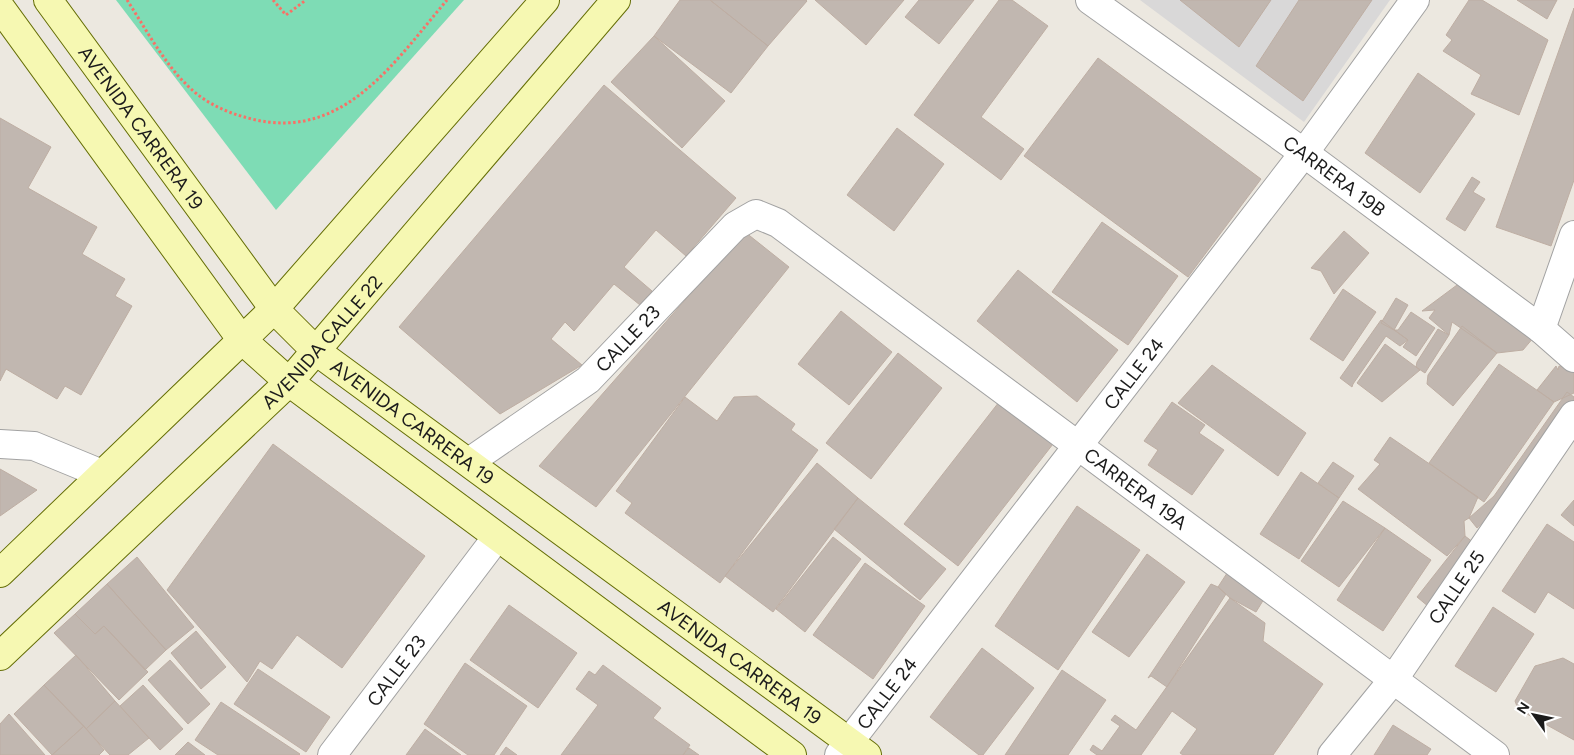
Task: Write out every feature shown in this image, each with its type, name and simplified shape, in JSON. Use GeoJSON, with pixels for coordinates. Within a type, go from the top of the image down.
{"type":"FeatureCollection","features":[{"type":"Feature","properties":{"kind":"main road","name":"AVENIDA CARRERA 19"},"geometry":{"type":"LineString","coordinates":[[48,0],[274,309],[316,351],[469,462],[851,750]]}},
{"type":"Feature","properties":{"kind":"main road"},"geometry":{"type":"LineString","coordinates":[[0,574],[274,309],[545,0]]}},
{"type":"Feature","properties":{"kind":"main road","name":"AVENIDA CALLE 22"},"geometry":{"type":"LineString","coordinates":[[0,656],[289,382],[616,0]]}},
{"type":"Feature","properties":{"kind":"main road"},"geometry":{"type":"LineString","coordinates":[[0,7],[241,339],[289,382],[792,755]]}},
{"type":"Feature","properties":{"kind":"street","name":"CARRERA 19B"},"geometry":{"type":"LineString","coordinates":[[1090,0],[1304,153],[1541,329],[1574,358]]}},
{"type":"Feature","properties":{"kind":"street","name":"CALLE 24"},"geometry":{"type":"LineString","coordinates":[[851,750],[1078,448],[1304,153],[1415,0]]}},
{"type":"Feature","properties":{"kind":"street","name":"CALLE 23"},"geometry":{"type":"LineString","coordinates":[[469,462],[588,380],[735,226],[756,214],[778,223]]}},
{"type":"Feature","properties":{"kind":"street","name":"CARRERA 19A"},"geometry":{"type":"LineString","coordinates":[[778,223],[1078,448],[1495,755]]}},
{"type":"Feature","properties":{"kind":"street"},"geometry":{"type":"LineString","coordinates":[[1541,329],[1574,235]]}},
{"type":"Feature","properties":{"kind":"street","name":"CALLE 25"},"geometry":{"type":"LineString","coordinates":[[1332,755],[1393,680],[1574,415]]}},
{"type":"Feature","properties":{"kind":"street"},"geometry":{"type":"LineString","coordinates":[[0,444],[34,446],[102,474]]}},
{"type":"Feature","properties":{"kind":"street","name":"CALLE 23"},"geometry":{"type":"LineString","coordinates":[[332,755],[497,537]]}},
{"type":"Feature","properties":{"kind":"path"},"geometry":{"type":"LineString","coordinates":[[132,0],[128,1],[184,84],[212,105],[232,115],[259,121],[285,123],[312,119],[329,113],[358,98],[376,83],[447,0]]}},
{"type":"Feature","properties":{"kind":"path"},"geometry":{"type":"LineString","coordinates":[[273,0],[286,15],[306,0]]}},
{"type":"Feature","properties":{"kind":"shaded area"},"geometry":{"type":"Polygon","coordinates":[[[1140,0],[1390,0],[1304,122],[1140,0]]]}},
{"type":"Feature","properties":{"kind":"green space"},"geometry":{"type":"Polygon","coordinates":[[[116,0],[464,0],[276,210],[116,0]]]}},
{"type":"Feature","properties":{"kind":"building"},"geometry":{"type":"Polygon","coordinates":[[[680,0],[710,0],[768,46],[731,93],[654,36],[680,0]]]}},
{"type":"Feature","properties":{"kind":"building"},"geometry":{"type":"Polygon","coordinates":[[[710,0],[806,0],[807,1],[768,46],[710,0]]]}},
{"type":"Feature","properties":{"kind":"building"},"geometry":{"type":"Polygon","coordinates":[[[815,0],[904,0],[866,45],[815,0]]]}},
{"type":"Feature","properties":{"kind":"building"},"geometry":{"type":"Polygon","coordinates":[[[919,0],[974,0],[939,44],[905,17],[919,0]]]}},
{"type":"Feature","properties":{"kind":"building"},"geometry":{"type":"Polygon","coordinates":[[[999,0],[1012,0],[1048,26],[981,117],[1024,149],[1001,180],[914,115],[999,0]]]}},
{"type":"Feature","properties":{"kind":"building"},"geometry":{"type":"Polygon","coordinates":[[[1180,0],[1271,0],[1239,47],[1180,0]]]}},
{"type":"Feature","properties":{"kind":"building"},"geometry":{"type":"Polygon","coordinates":[[[1299,0],[1372,0],[1303,101],[1256,66],[1299,0]]]}},
{"type":"Feature","properties":{"kind":"building"},"geometry":{"type":"Polygon","coordinates":[[[1469,0],[1482,0],[1548,40],[1519,115],[1471,94],[1481,75],[1443,51],[1452,40],[1446,35],[1469,0]]]}},
{"type":"Feature","properties":{"kind":"building"},"geometry":{"type":"Polygon","coordinates":[[[1517,0],[1557,0],[1547,19],[1517,0]]]}},
{"type":"Feature","properties":{"kind":"building"},"geometry":{"type":"Polygon","coordinates":[[[1574,8],[1574,180],[1551,246],[1496,227],[1574,8]]]}},
{"type":"Feature","properties":{"kind":"building"},"geometry":{"type":"Polygon","coordinates":[[[654,36],[725,101],[682,148],[611,82],[654,36]]]}},
{"type":"Feature","properties":{"kind":"building"},"geometry":{"type":"Polygon","coordinates":[[[1098,58],[1261,179],[1188,277],[1024,156],[1098,58]]]}},
{"type":"Feature","properties":{"kind":"building"},"geometry":{"type":"Polygon","coordinates":[[[1418,73],[1475,114],[1420,193],[1365,153],[1418,73]]]}},
{"type":"Feature","properties":{"kind":"building"},"geometry":{"type":"Polygon","coordinates":[[[604,85],[736,198],[686,256],[656,230],[624,267],[652,291],[640,305],[614,284],[574,331],[565,322],[551,339],[582,365],[500,414],[399,327],[604,85]]]}},
{"type":"Feature","properties":{"kind":"building"},"geometry":{"type":"Polygon","coordinates":[[[0,118],[51,147],[28,188],[97,227],[82,254],[125,279],[115,296],[132,306],[81,395],[65,386],[57,399],[6,369],[0,381],[0,118]]]}},
{"type":"Feature","properties":{"kind":"building"},"geometry":{"type":"Polygon","coordinates":[[[897,128],[944,164],[894,231],[847,195],[897,128]]]}},
{"type":"Feature","properties":{"kind":"building"},"geometry":{"type":"Polygon","coordinates":[[[1472,177],[1480,182],[1473,192],[1485,199],[1465,231],[1446,219],[1472,177]]]}},
{"type":"Feature","properties":{"kind":"building"},"geometry":{"type":"Polygon","coordinates":[[[1102,222],[1178,276],[1128,345],[1052,292],[1102,222]]]}},
{"type":"Feature","properties":{"kind":"building"},"geometry":{"type":"Polygon","coordinates":[[[1344,231],[1369,253],[1334,294],[1321,271],[1311,268],[1344,231]]]}},
{"type":"Feature","properties":{"kind":"building"},"geometry":{"type":"Polygon","coordinates":[[[745,232],[789,267],[596,507],[539,466],[745,232]]]}},
{"type":"Feature","properties":{"kind":"building"},"geometry":{"type":"Polygon","coordinates":[[[1018,270],[1118,350],[1077,402],[977,321],[1018,270]]]}},
{"type":"Feature","properties":{"kind":"building"},"geometry":{"type":"Polygon","coordinates":[[[1457,285],[1481,292],[1534,337],[1523,350],[1497,353],[1452,322],[1449,335],[1429,318],[1435,310],[1422,311],[1457,285]]]}},
{"type":"Feature","properties":{"kind":"building"},"geometry":{"type":"Polygon","coordinates":[[[1343,289],[1376,312],[1343,361],[1310,339],[1343,289]]]}},
{"type":"Feature","properties":{"kind":"building"},"geometry":{"type":"Polygon","coordinates":[[[1396,298],[1408,305],[1394,330],[1381,323],[1396,298]]]}},
{"type":"Feature","properties":{"kind":"building"},"geometry":{"type":"Polygon","coordinates":[[[841,311],[892,352],[849,405],[798,364],[841,311]]]}},
{"type":"Feature","properties":{"kind":"building"},"geometry":{"type":"Polygon","coordinates":[[[1411,312],[1435,328],[1416,356],[1403,347],[1408,340],[1394,330],[1398,330],[1411,312]]]}},
{"type":"Feature","properties":{"kind":"building"},"geometry":{"type":"Polygon","coordinates":[[[1381,320],[1408,340],[1400,346],[1386,336],[1352,387],[1340,378],[1381,320]]]}},
{"type":"Feature","properties":{"kind":"building"},"geometry":{"type":"Polygon","coordinates":[[[1462,326],[1497,353],[1453,406],[1427,384],[1428,375],[1462,326]]]}},
{"type":"Feature","properties":{"kind":"building"},"geometry":{"type":"Polygon","coordinates":[[[1438,329],[1449,335],[1425,373],[1416,367],[1417,362],[1438,329]]]}},
{"type":"Feature","properties":{"kind":"building"},"geometry":{"type":"Polygon","coordinates":[[[1385,344],[1420,370],[1382,402],[1357,383],[1385,344]]]}},
{"type":"Feature","properties":{"kind":"building"},"geometry":{"type":"Polygon","coordinates":[[[898,353],[942,388],[871,479],[826,443],[898,353]]]}},
{"type":"Feature","properties":{"kind":"building"},"geometry":{"type":"Polygon","coordinates":[[[1499,364],[1554,402],[1484,502],[1429,463],[1499,364]]]}},
{"type":"Feature","properties":{"kind":"building"},"geometry":{"type":"Polygon","coordinates":[[[1212,365],[1306,433],[1278,476],[1178,403],[1212,365]]]}},
{"type":"Feature","properties":{"kind":"building"},"geometry":{"type":"Polygon","coordinates":[[[1556,366],[1558,370],[1559,366],[1574,369],[1574,393],[1554,402],[1537,390],[1556,366]]]}},
{"type":"Feature","properties":{"kind":"building"},"geometry":{"type":"Polygon","coordinates":[[[1567,392],[1574,397],[1574,408],[1510,500],[1477,528],[1469,518],[1494,496],[1567,392]]]}},
{"type":"Feature","properties":{"kind":"building"},"geometry":{"type":"Polygon","coordinates":[[[757,396],[795,424],[791,430],[818,450],[720,583],[625,513],[632,503],[616,491],[685,397],[717,421],[734,397],[757,396]]]}},
{"type":"Feature","properties":{"kind":"building"},"geometry":{"type":"Polygon","coordinates":[[[999,402],[1053,444],[958,566],[904,524],[999,402]]]}},
{"type":"Feature","properties":{"kind":"building"},"geometry":{"type":"Polygon","coordinates":[[[1172,402],[1205,425],[1199,433],[1224,450],[1192,495],[1148,465],[1158,450],[1144,441],[1172,402]]]}},
{"type":"Feature","properties":{"kind":"building"},"geometry":{"type":"Polygon","coordinates":[[[1390,437],[1478,497],[1469,518],[1464,521],[1465,536],[1447,556],[1358,489],[1380,464],[1374,460],[1390,437]]]}},
{"type":"Feature","properties":{"kind":"building"},"geometry":{"type":"Polygon","coordinates":[[[273,444],[425,556],[342,668],[297,635],[272,669],[260,661],[247,682],[167,590],[273,444]]]}},
{"type":"Feature","properties":{"kind":"building"},"geometry":{"type":"Polygon","coordinates":[[[1333,462],[1354,476],[1339,498],[1318,483],[1333,462]]]}},
{"type":"Feature","properties":{"kind":"building"},"geometry":{"type":"Polygon","coordinates":[[[817,463],[858,498],[773,612],[725,576],[817,463]]]}},
{"type":"Feature","properties":{"kind":"building"},"geometry":{"type":"Polygon","coordinates":[[[0,469],[37,490],[0,516],[0,469]]]}},
{"type":"Feature","properties":{"kind":"building"},"geometry":{"type":"Polygon","coordinates":[[[1301,472],[1339,498],[1299,559],[1260,534],[1301,472]]]}},
{"type":"Feature","properties":{"kind":"building"},"geometry":{"type":"Polygon","coordinates":[[[858,498],[946,569],[920,600],[834,529],[858,498]]]}},
{"type":"Feature","properties":{"kind":"building"},"geometry":{"type":"Polygon","coordinates":[[[1574,500],[1574,526],[1561,515],[1574,500]]]}},
{"type":"Feature","properties":{"kind":"building"},"geometry":{"type":"Polygon","coordinates":[[[1343,501],[1385,528],[1339,587],[1301,561],[1343,501]]]}},
{"type":"Feature","properties":{"kind":"building"},"geometry":{"type":"Polygon","coordinates":[[[1077,506],[1140,550],[1058,670],[995,626],[1077,506]]]}},
{"type":"Feature","properties":{"kind":"building"},"geometry":{"type":"Polygon","coordinates":[[[1547,524],[1574,542],[1574,609],[1548,592],[1535,613],[1502,591],[1547,524]]]}},
{"type":"Feature","properties":{"kind":"building"},"geometry":{"type":"Polygon","coordinates":[[[1385,528],[1431,560],[1383,631],[1337,600],[1385,528]]]}},
{"type":"Feature","properties":{"kind":"building"},"geometry":{"type":"Polygon","coordinates":[[[1465,536],[1478,546],[1429,607],[1417,597],[1465,536]]]}},
{"type":"Feature","properties":{"kind":"building"},"geometry":{"type":"Polygon","coordinates":[[[833,537],[861,559],[805,632],[776,609],[833,537]]]}},
{"type":"Feature","properties":{"kind":"building"},"geometry":{"type":"Polygon","coordinates":[[[1147,554],[1185,582],[1129,657],[1092,632],[1147,554]]]}},
{"type":"Feature","properties":{"kind":"building"},"geometry":{"type":"Polygon","coordinates":[[[137,557],[194,627],[166,650],[107,584],[137,557]]]}},
{"type":"Feature","properties":{"kind":"building"},"geometry":{"type":"Polygon","coordinates":[[[865,563],[925,606],[873,679],[813,635],[865,563]]]}},
{"type":"Feature","properties":{"kind":"building"},"geometry":{"type":"Polygon","coordinates":[[[1231,567],[1264,599],[1256,612],[1230,598],[1218,587],[1231,567]]]}},
{"type":"Feature","properties":{"kind":"building"},"geometry":{"type":"Polygon","coordinates":[[[107,584],[166,650],[145,670],[104,626],[95,634],[75,614],[107,584]]]}},
{"type":"Feature","properties":{"kind":"building"},"geometry":{"type":"Polygon","coordinates":[[[1211,584],[1226,594],[1167,687],[1151,676],[1148,678],[1211,584]]]}},
{"type":"Feature","properties":{"kind":"building"},"geometry":{"type":"Polygon","coordinates":[[[1230,598],[1265,623],[1263,641],[1323,684],[1273,755],[1183,755],[1180,753],[1197,729],[1172,711],[1141,755],[1097,755],[1090,750],[1093,745],[1102,751],[1120,726],[1111,720],[1115,715],[1136,730],[1230,598]]]}},
{"type":"Feature","properties":{"kind":"building"},"geometry":{"type":"Polygon","coordinates":[[[509,605],[577,653],[538,708],[470,660],[509,605]]]}},
{"type":"Feature","properties":{"kind":"building"},"geometry":{"type":"Polygon","coordinates":[[[1493,607],[1534,634],[1496,692],[1455,666],[1493,607]]]}},
{"type":"Feature","properties":{"kind":"building"},"geometry":{"type":"Polygon","coordinates":[[[75,614],[95,634],[104,626],[148,672],[119,700],[54,633],[75,614]]]}},
{"type":"Feature","properties":{"kind":"building"},"geometry":{"type":"Polygon","coordinates":[[[196,631],[226,667],[201,689],[171,653],[196,631]]]}},
{"type":"Feature","properties":{"kind":"building"},"geometry":{"type":"Polygon","coordinates":[[[982,648],[1034,688],[983,755],[979,755],[930,717],[982,648]]]}},
{"type":"Feature","properties":{"kind":"building"},"geometry":{"type":"Polygon","coordinates":[[[76,655],[115,701],[86,729],[44,685],[76,655]]]}},
{"type":"Feature","properties":{"kind":"building"},"geometry":{"type":"Polygon","coordinates":[[[1563,658],[1574,664],[1574,740],[1518,709],[1515,701],[1535,666],[1563,658]]]}},
{"type":"Feature","properties":{"kind":"building"},"geometry":{"type":"Polygon","coordinates":[[[170,660],[210,704],[188,724],[148,680],[170,660]]]}},
{"type":"Feature","properties":{"kind":"building"},"geometry":{"type":"Polygon","coordinates":[[[465,663],[527,706],[494,755],[468,755],[424,724],[465,663]]]}},
{"type":"Feature","properties":{"kind":"building"},"geometry":{"type":"Polygon","coordinates":[[[603,665],[661,708],[653,718],[690,745],[683,755],[561,755],[598,705],[576,689],[589,671],[595,675],[603,665]]]}},
{"type":"Feature","properties":{"kind":"building"},"geometry":{"type":"Polygon","coordinates":[[[258,669],[330,717],[306,752],[234,704],[258,669]]]}},
{"type":"Feature","properties":{"kind":"building"},"geometry":{"type":"Polygon","coordinates":[[[1062,670],[1106,700],[1068,755],[1005,755],[1062,670]]]}},
{"type":"Feature","properties":{"kind":"building"},"geometry":{"type":"Polygon","coordinates":[[[44,685],[84,726],[52,755],[14,714],[44,685]]]}},
{"type":"Feature","properties":{"kind":"building"},"geometry":{"type":"Polygon","coordinates":[[[143,685],[183,729],[160,750],[120,706],[143,685]]]}},
{"type":"Feature","properties":{"kind":"building"},"geometry":{"type":"Polygon","coordinates":[[[115,701],[149,738],[128,755],[110,755],[86,729],[115,701]]]}},
{"type":"Feature","properties":{"kind":"building"},"geometry":{"type":"Polygon","coordinates":[[[221,702],[300,754],[218,755],[195,740],[221,702]]]}},
{"type":"Feature","properties":{"kind":"building"},"geometry":{"type":"Polygon","coordinates":[[[9,714],[45,755],[0,755],[0,724],[9,714]]]}},
{"type":"Feature","properties":{"kind":"building"},"geometry":{"type":"Polygon","coordinates":[[[1393,725],[1431,749],[1427,755],[1374,755],[1393,725]]]}},
{"type":"Feature","properties":{"kind":"building"},"geometry":{"type":"Polygon","coordinates":[[[84,726],[104,750],[99,755],[52,755],[84,726]]]}},
{"type":"Feature","properties":{"kind":"building"},"geometry":{"type":"Polygon","coordinates":[[[425,729],[461,755],[406,755],[425,729]]]}},
{"type":"Feature","properties":{"kind":"building"},"geometry":{"type":"Polygon","coordinates":[[[188,742],[205,755],[175,755],[188,742]]]}},
{"type":"Feature","properties":{"kind":"building"},"geometry":{"type":"Polygon","coordinates":[[[506,747],[517,755],[500,755],[506,747]]]}},
{"type":"Feature","properties":{"kind":"building"},"geometry":{"type":"Polygon","coordinates":[[[689,748],[699,755],[683,755],[689,748]]]}}]}
